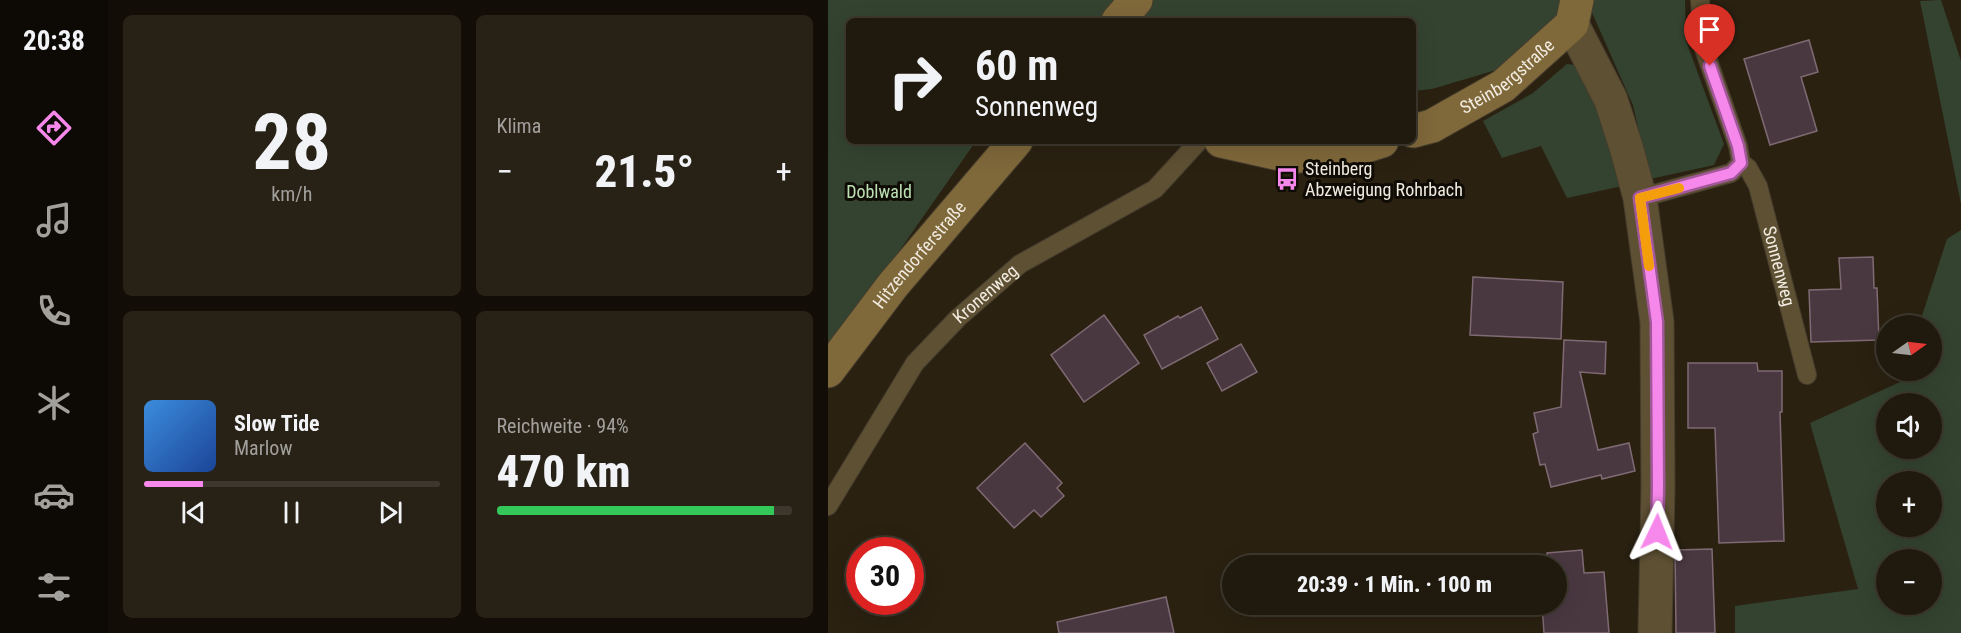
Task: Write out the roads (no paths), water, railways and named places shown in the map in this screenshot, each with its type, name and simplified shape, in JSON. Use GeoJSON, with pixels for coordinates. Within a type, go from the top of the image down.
{"type":"FeatureCollection","features":[{"type":"Feature","properties":{"kind":"main road"},"geometry":{"type":"LineString","coordinates":[[1121,18],[1136,0]]}},
{"type":"Feature","properties":{"kind":"main road","name":"Steinbergstraße"},"geometry":{"type":"LineString","coordinates":[[1416,130],[1432,126],[1503,86],[1575,12]]}},
{"type":"Feature","properties":{"kind":"main road","name":"Hitzendorferstraße"},"geometry":{"type":"LineString","coordinates":[[828,370],[892,285],[1013,144]]}},
{"type":"Feature","properties":{"kind":"main road"},"geometry":{"type":"LineString","coordinates":[[1234,144],[1293,157],[1372,144]]}},
{"type":"Feature","properties":{"kind":"street"},"geometry":{"type":"LineString","coordinates":[[1575,12],[1611,100],[1640,198],[1657,322],[1658,488],[1655,633]]}},
{"type":"Feature","properties":{"kind":"lane","name":"Sonnenweg"},"geometry":{"type":"LineString","coordinates":[[1700,0],[1703,46],[1738,146],[1741,163],[1748,168],[1758,186],[1807,375]]}},
{"type":"Feature","properties":{"kind":"lane","name":"Kronenweg"},"geometry":{"type":"LineString","coordinates":[[828,506],[915,363],[958,318],[1020,264],[1155,189],[1196,144]]}},
{"type":"Feature","properties":{"kind":"lane"},"geometry":{"type":"LineString","coordinates":[[1640,198],[1731,173],[1741,163]]}},
{"type":"Feature","properties":{"kind":"place","name":"Steinberg Abzweigung Rohrbach"},"geometry":{"type":"Point","coordinates":[1287,179]}},
{"type":"Feature","properties":{"kind":"park label","name":"Doblwald"},"geometry":{"type":"Point","coordinates":[879,192]}}]}
